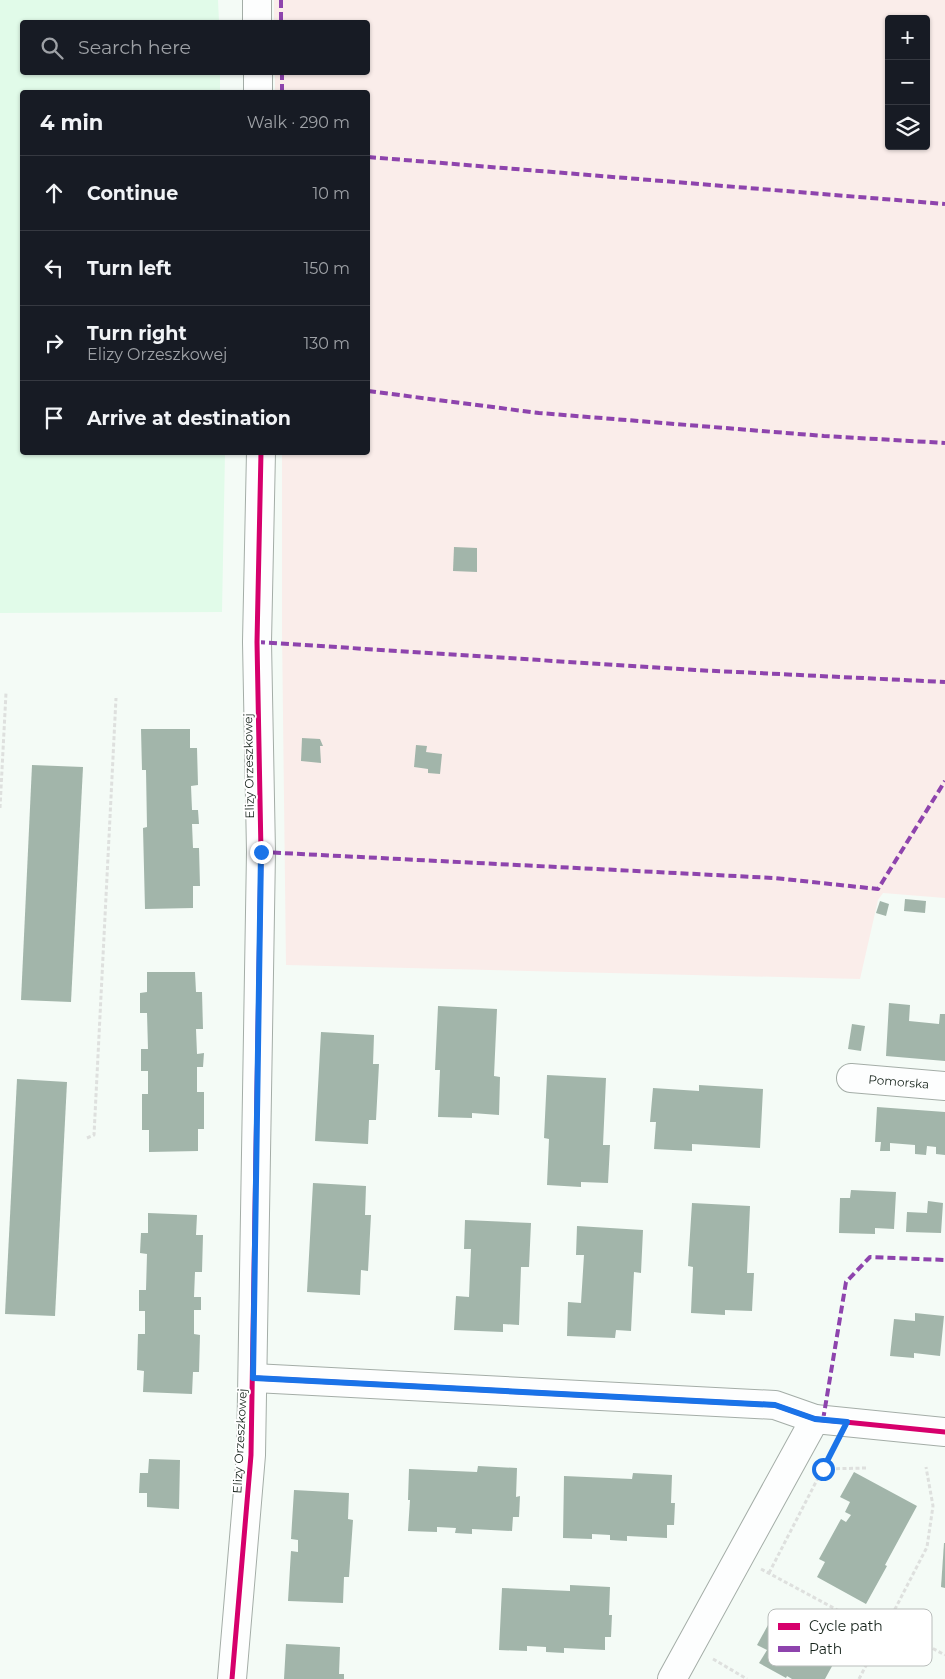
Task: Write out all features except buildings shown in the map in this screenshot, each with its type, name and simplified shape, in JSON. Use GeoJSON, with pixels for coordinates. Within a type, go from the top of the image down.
{"type":"FeatureCollection","features":[{"type":"Feature","properties":{"kind":"street"},"geometry":{"type":"LineString","coordinates":[[257,0],[257,20]]}},
{"type":"Feature","properties":{"kind":"street"},"geometry":{"type":"LineString","coordinates":[[258,75],[258,90]]}},
{"type":"Feature","properties":{"kind":"street","name":"Elizy Orzeszkowej"},"geometry":{"type":"LineString","coordinates":[[232,1679],[251,1455],[253,1378],[261,852],[257,642],[261,455]]}},
{"type":"Feature","properties":{"kind":"street","name":"Pomorska"},"geometry":{"type":"LineString","coordinates":[[851,1078],[945,1086]]}},
{"type":"Feature","properties":{"kind":"street"},"geometry":{"type":"LineString","coordinates":[[253,1378],[775,1405],[815,1419],[945,1432]]}},
{"type":"Feature","properties":{"kind":"street"},"geometry":{"type":"LineString","coordinates":[[672,1679],[815,1419]]}},
{"type":"Feature","properties":{"kind":"path"},"geometry":{"type":"LineString","coordinates":[[0,808],[6,693]]}},
{"type":"Feature","properties":{"kind":"path"},"geometry":{"type":"LineString","coordinates":[[87,1138],[94,1135],[116,698]]}},
{"type":"Feature","properties":{"kind":"path"},"geometry":{"type":"LineString","coordinates":[[769,1573],[847,1422]]}},
{"type":"Feature","properties":{"kind":"path"},"geometry":{"type":"LineString","coordinates":[[895,1609],[927,1546],[933,1506],[926,1467]]}},
{"type":"Feature","properties":{"kind":"path"},"geometry":{"type":"LineString","coordinates":[[823,1469],[867,1468]]}},
{"type":"Feature","properties":{"kind":"path"},"geometry":{"type":"LineString","coordinates":[[739,1557],[836,1609]]}},
{"type":"Feature","properties":{"kind":"path"},"geometry":{"type":"LineString","coordinates":[[690,1646],[747,1679]]}},
{"type":"Feature","properties":{"kind":"path"},"geometry":{"type":"LineString","coordinates":[[932,1648],[945,1655]]}},
{"type":"Feature","properties":{"kind":"path"},"geometry":{"type":"LineString","coordinates":[[859,1679],[866,1666]]}},
{"type":"Feature","properties":{"kind":"shaded area"},"geometry":{"type":"Polygon","coordinates":[[[0,0],[218,0],[219,20],[20,20],[20,75],[220,75],[220,90],[20,90],[20,455],[225,455],[222,612],[0,613],[0,0]]]}},
{"type":"Feature","properties":{"kind":"shaded area"},"geometry":{"type":"Polygon","coordinates":[[[274,0],[945,0],[945,898],[883,893],[878,900],[860,979],[286,965],[282,455],[370,455],[370,90],[275,90],[275,75],[370,75],[370,20],[274,20],[274,0]]]}},
{"type":"Feature","properties":{"kind":"marked path"},"geometry":{"type":"LineString","coordinates":[[281,0],[281,20]]}},
{"type":"Feature","properties":{"kind":"marked path"},"geometry":{"type":"LineString","coordinates":[[282,75],[282,90]]}},
{"type":"Feature","properties":{"kind":"marked path"},"geometry":{"type":"LineString","coordinates":[[370,157],[945,204]]}},
{"type":"Feature","properties":{"kind":"marked path"},"geometry":{"type":"LineString","coordinates":[[370,391],[539,413],[824,436],[945,443]]}},
{"type":"Feature","properties":{"kind":"marked path"},"geometry":{"type":"LineString","coordinates":[[257,642],[695,670],[945,682]]}},
{"type":"Feature","properties":{"kind":"marked path"},"geometry":{"type":"LineString","coordinates":[[261,852],[774,878],[878,889],[945,781]]}},
{"type":"Feature","properties":{"kind":"marked path"},"geometry":{"type":"LineString","coordinates":[[823,1420],[846,1282],[870,1257],[945,1260]]}},
{"type":"Feature","properties":{"kind":"cycle path"},"geometry":{"type":"LineString","coordinates":[[232,1679],[251,1455],[261,852],[257,642],[261,455]]}},
{"type":"Feature","properties":{"kind":"cycle path"},"geometry":{"type":"LineString","coordinates":[[253,1378],[775,1405],[815,1419],[945,1432]]}},
{"type":"Feature","properties":{"kind":"route"},"geometry":{"type":"LineString","coordinates":[[261,852],[253,1378],[775,1405],[815,1419],[847,1422],[823,1469]]}}]}
